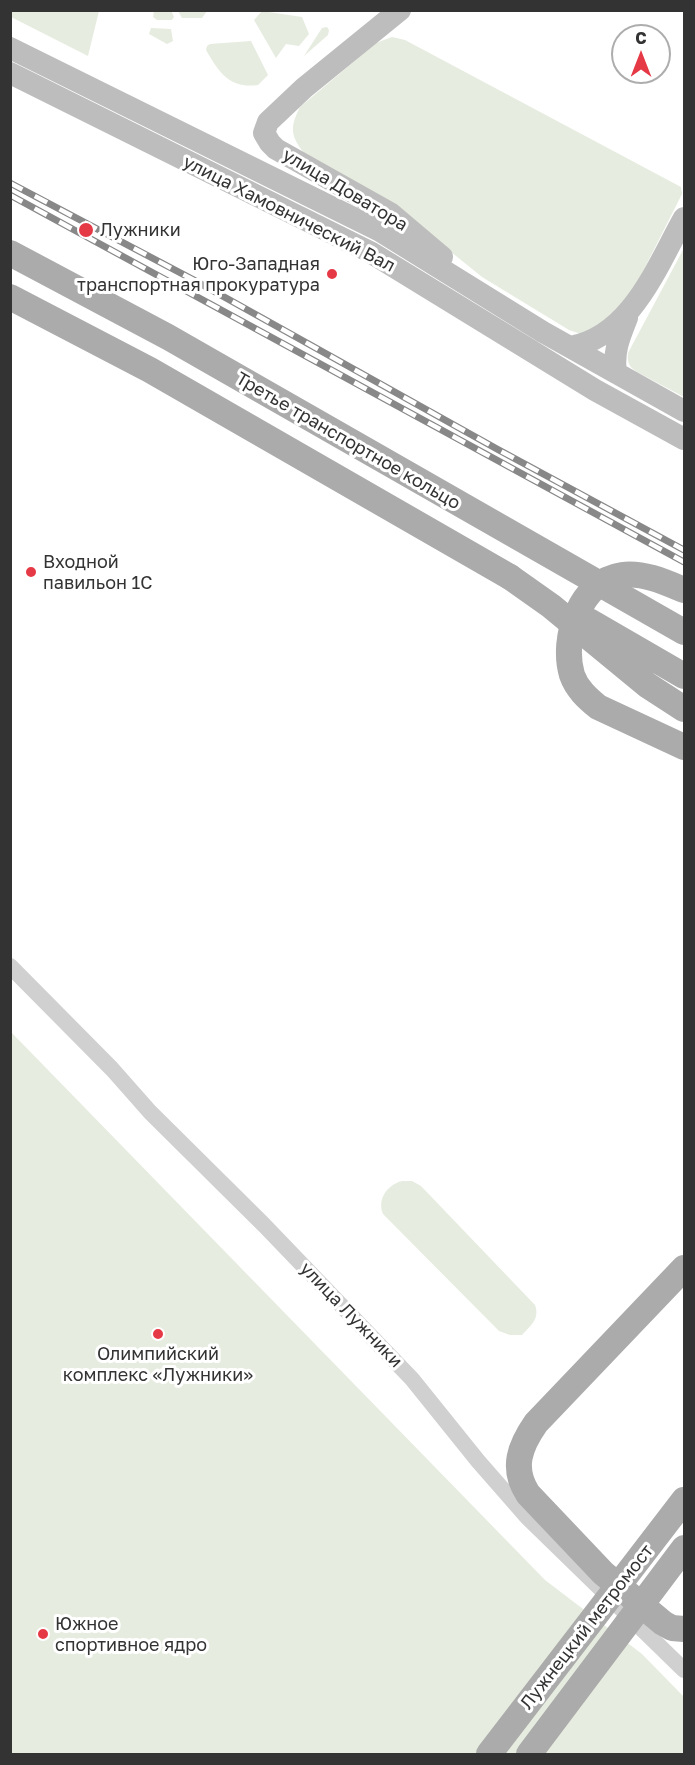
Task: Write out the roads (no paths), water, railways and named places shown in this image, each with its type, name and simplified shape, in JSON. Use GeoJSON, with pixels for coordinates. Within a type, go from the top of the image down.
{"type":"FeatureCollection","features":[{"type":"Feature","properties":{"kind":"main road","name":"улица Доватора"},"geometry":{"type":"LineString","coordinates":[[391,17],[304,88],[268,122],[264,133],[276,149],[390,213],[485,296]]}},
{"type":"Feature","properties":{"kind":"main road","name":"улица Хамовнический Вал"},"geometry":{"type":"LineString","coordinates":[[10,48],[380,231],[570,347],[684,411]]}},
{"type":"Feature","properties":{"kind":"main road","name":"улица Хамовнический Вал"},"geometry":{"type":"LineString","coordinates":[[10,74],[370,252],[613,400],[684,439]]}},
{"type":"Feature","properties":{"kind":"main road"},"geometry":{"type":"LineString","coordinates":[[570,347],[584,345],[601,336],[626,314],[647,284],[684,218]]}},
{"type":"Feature","properties":{"kind":"main road","name":"Третье транспортное кольцо"},"geometry":{"type":"LineString","coordinates":[[10,253],[168,337],[684,632]]}},
{"type":"Feature","properties":{"kind":"main road","name":"Третье транспортное кольцо"},"geometry":{"type":"LineString","coordinates":[[10,297],[150,370],[684,676]]}},
{"type":"Feature","properties":{"kind":"main road"},"geometry":{"type":"LineString","coordinates":[[613,400],[610,370],[616,342],[626,314]]}},
{"type":"Feature","properties":{"kind":"main road"},"geometry":{"type":"LineString","coordinates":[[684,590],[650,577],[623,575],[602,582],[585,597],[570,639],[569,655],[572,675],[587,699],[598,707],[684,747]]}},
{"type":"Feature","properties":{"kind":"main road"},"geometry":{"type":"LineString","coordinates":[[510,577],[551,606],[647,685],[684,709]]}},
{"type":"Feature","properties":{"kind":"main road"},"geometry":{"type":"LineString","coordinates":[[684,1268],[536,1423],[525,1439],[519,1457],[521,1484],[528,1494],[603,1573],[663,1623],[672,1628],[684,1629]]}},
{"type":"Feature","properties":{"kind":"main road","name":"Лужнецкий метромост"},"geometry":{"type":"LineString","coordinates":[[489,1755],[684,1500]]}},
{"type":"Feature","properties":{"kind":"main road","name":"Лужнецкий метромост"},"geometry":{"type":"LineString","coordinates":[[529,1755],[684,1548]]}},
{"type":"Feature","properties":{"kind":"street","name":"улица Лужники"},"geometry":{"type":"LineString","coordinates":[[10,966],[412,1379],[527,1517],[684,1670]]}},
{"type":"Feature","properties":{"kind":"street"},"geometry":{"type":"LineString","coordinates":[[667,1654],[684,1638]]}},
{"type":"Feature","properties":{"kind":"railway"},"geometry":{"type":"LineString","coordinates":[[10,183],[192,279],[684,550]]}},
{"type":"Feature","properties":{"kind":"railway"},"geometry":{"type":"LineString","coordinates":[[10,195],[684,562]]}},
{"type":"Feature","properties":{"kind":"place","name":"Лужники"},"geometry":{"type":"Point","coordinates":[86,230]}},
{"type":"Feature","properties":{"kind":"place","name":"Юго-Западная транспортная прокуратура"},"geometry":{"type":"Point","coordinates":[332,274]}},
{"type":"Feature","properties":{"kind":"place","name":"Входной павильон 1C"},"geometry":{"type":"Point","coordinates":[31,572]}},
{"type":"Feature","properties":{"kind":"place","name":"Олимпийский комплекс «Лужники»"},"geometry":{"type":"Point","coordinates":[158,1334]}},
{"type":"Feature","properties":{"kind":"place","name":"Южное спортивное ядро"},"geometry":{"type":"Point","coordinates":[43,1634]}}]}
